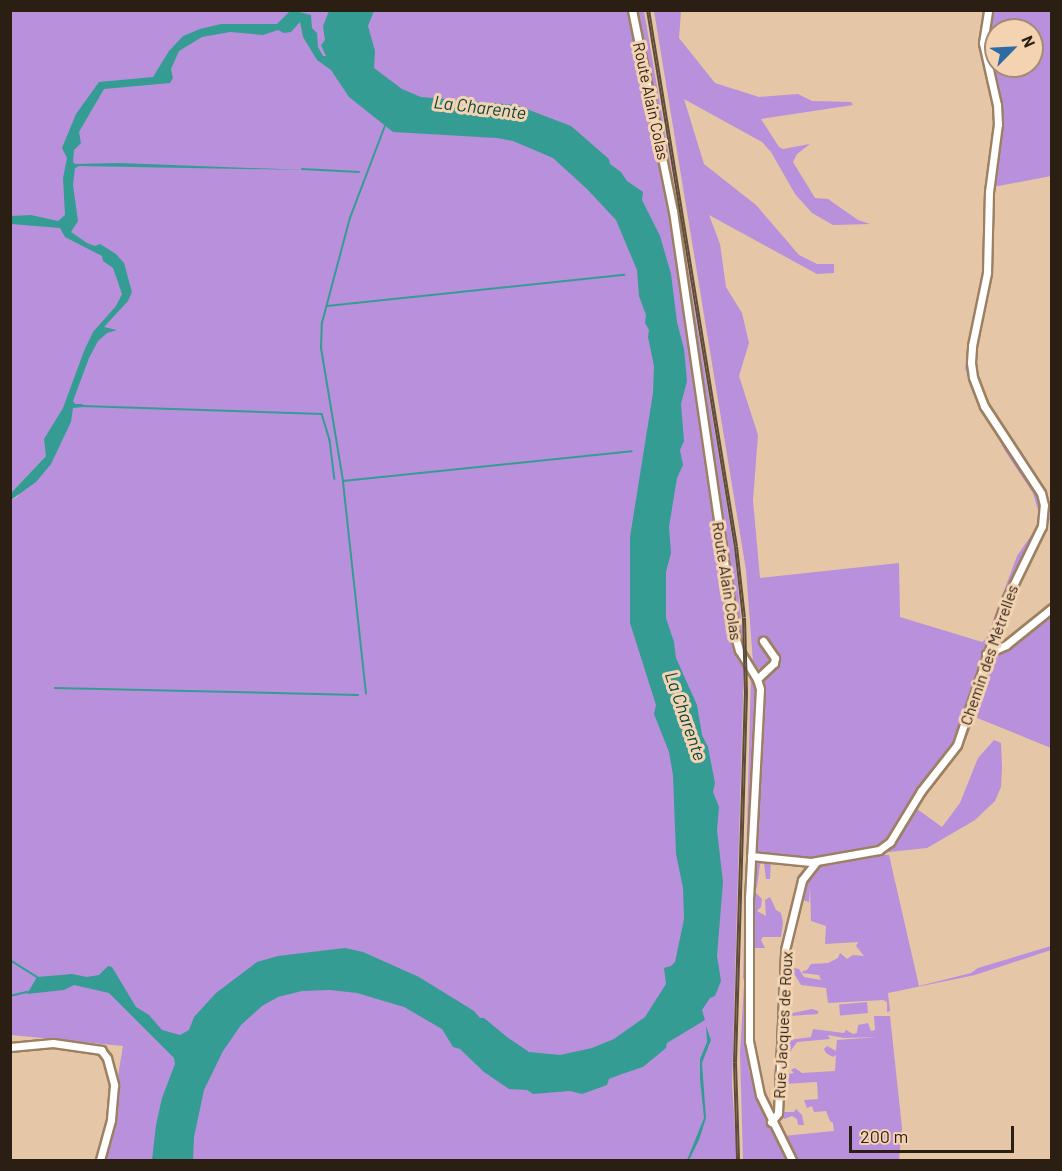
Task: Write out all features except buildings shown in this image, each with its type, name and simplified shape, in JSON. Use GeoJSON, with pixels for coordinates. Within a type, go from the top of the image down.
{"type":"FeatureCollection","features":[{"type":"Feature","properties":{"kind":"street","name":"Route Alain Colas"},"geometry":{"type":"LineString","coordinates":[[632,10],[673,211],[735,636],[739,650],[757,679],[760,704],[751,856],[749,1041],[756,1083],[771,1122],[792,1161]]}},
{"type":"Feature","properties":{"kind":"street","name":"Chemin des Métrelles"},"geometry":{"type":"LineString","coordinates":[[751,856],[817,861],[879,850],[890,842],[908,810],[957,745],[1006,600],[1037,538],[1044,518],[1041,493],[984,406],[973,377],[971,362],[972,346],[987,273],[989,192],[998,124],[997,105],[983,43],[988,10]]}},
{"type":"Feature","properties":{"kind":"street"},"geometry":{"type":"LineString","coordinates":[[986,654],[1006,645],[1052,608]]}},
{"type":"Feature","properties":{"kind":"street"},"geometry":{"type":"LineString","coordinates":[[757,679],[774,663],[775,658],[764,641]]}},
{"type":"Feature","properties":{"kind":"street","name":"Rue Jacques de Roux"},"geometry":{"type":"LineString","coordinates":[[771,1122],[778,1113],[785,951],[802,880],[817,861]]}},
{"type":"Feature","properties":{"kind":"street"},"geometry":{"type":"LineString","coordinates":[[10,1047],[53,1043],[101,1050],[106,1058],[114,1085],[111,1120],[100,1161]]}},
{"type":"Feature","properties":{"kind":"shaded area"},"geometry":{"type":"Polygon","coordinates":[[[10,11],[628,11],[642,78],[646,80],[644,89],[652,114],[653,130],[656,133],[655,140],[688,326],[708,478],[711,482],[724,583],[727,589],[725,594],[732,639],[744,664],[732,1084],[737,1160],[104,1160],[123,1046],[11,1035],[11,500],[17,497],[46,456],[11,493],[10,11]]]}},
{"type":"Feature","properties":{"kind":"shaded area"},"geometry":{"type":"Polygon","coordinates":[[[636,11],[644,11],[673,179],[735,555],[744,652],[738,639],[669,168],[636,11]]]}},
{"type":"Feature","properties":{"kind":"shaded area"},"geometry":{"type":"Polygon","coordinates":[[[654,11],[681,11],[679,38],[715,83],[759,97],[798,94],[812,101],[851,102],[853,105],[761,119],[779,147],[783,149],[810,144],[797,154],[793,162],[815,198],[828,199],[858,220],[870,224],[833,225],[812,213],[795,194],[771,152],[762,142],[684,99],[704,164],[756,205],[799,255],[817,264],[834,264],[834,273],[817,274],[709,215],[720,244],[726,287],[742,313],[749,343],[739,376],[758,435],[753,500],[760,578],[899,563],[900,617],[982,642],[986,639],[1017,556],[1037,527],[1038,510],[1033,493],[1005,451],[971,387],[965,368],[970,342],[970,379],[975,393],[995,430],[1038,493],[1042,504],[1041,524],[1012,580],[992,629],[959,733],[951,748],[923,783],[894,833],[882,846],[816,860],[757,855],[755,846],[763,680],[769,672],[758,668],[753,662],[746,570],[654,11]]]}},
{"type":"Feature","properties":{"kind":"shaded area"},"geometry":{"type":"Polygon","coordinates":[[[991,11],[1051,11],[1051,176],[993,187],[1000,118],[992,78],[1044,78],[1044,18],[990,18],[991,11]]]}},
{"type":"Feature","properties":{"kind":"shaded area"},"geometry":{"type":"Polygon","coordinates":[[[1015,447],[1042,489],[1049,505],[1050,519],[1009,600],[1045,525],[1047,515],[1046,502],[1015,447]]]}},
{"type":"Feature","properties":{"kind":"shaded area"},"geometry":{"type":"Polygon","coordinates":[[[1051,609],[1051,748],[975,717],[962,748],[945,766],[967,725],[978,685],[988,660],[1051,609]]]}},
{"type":"Feature","properties":{"kind":"shaded area"},"geometry":{"type":"Polygon","coordinates":[[[751,674],[756,685],[757,703],[753,861],[771,859],[770,879],[766,879],[764,863],[760,864],[757,887],[753,890],[762,899],[761,907],[757,911],[766,916],[765,900],[770,897],[776,910],[781,913],[783,923],[781,937],[763,937],[761,940],[765,948],[752,948],[743,981],[751,674]]]}},
{"type":"Feature","properties":{"kind":"shaded area"},"geometry":{"type":"Polygon","coordinates":[[[994,740],[1001,743],[1002,767],[1001,787],[995,801],[975,820],[927,848],[889,852],[888,849],[913,806],[942,827],[960,803],[978,758],[994,740]]]}},
{"type":"Feature","properties":{"kind":"shaded area"},"geometry":{"type":"Polygon","coordinates":[[[889,855],[919,986],[971,973],[978,968],[1051,946],[1051,950],[975,975],[888,993],[890,1011],[887,1012],[887,1002],[883,1000],[828,1003],[826,988],[801,985],[793,972],[787,972],[788,967],[799,969],[804,977],[821,980],[819,975],[802,973],[811,964],[828,963],[838,958],[840,953],[847,959],[853,955],[864,956],[856,946],[858,942],[825,944],[826,926],[811,921],[810,886],[809,902],[803,900],[803,887],[808,873],[820,863],[889,855]]]}},
{"type":"Feature","properties":{"kind":"shaded area"},"geometry":{"type":"Polygon","coordinates":[[[744,985],[749,1071],[770,1127],[789,1160],[743,1160],[740,1053],[744,985]]]}},
{"type":"Feature","properties":{"kind":"shaded area"},"geometry":{"type":"Polygon","coordinates":[[[867,1002],[868,1013],[840,1015],[839,1004],[867,1002]]]}},
{"type":"Feature","properties":{"kind":"shaded area"},"geometry":{"type":"Polygon","coordinates":[[[812,1009],[818,1011],[818,1014],[790,1016],[788,1024],[788,1014],[812,1009]]]}},
{"type":"Feature","properties":{"kind":"shaded area"},"geometry":{"type":"Polygon","coordinates":[[[874,1016],[890,1016],[902,1128],[899,1160],[795,1160],[783,1136],[834,1131],[833,1123],[826,1111],[814,1112],[812,1106],[807,1108],[804,1100],[818,1099],[817,1082],[783,1084],[784,1075],[794,1073],[791,1070],[795,1068],[802,1073],[835,1071],[836,1055],[833,1057],[826,1053],[824,1049],[827,1046],[836,1051],[837,1040],[878,1037],[844,1038],[828,1035],[830,1039],[797,1042],[787,1056],[786,1044],[789,1040],[811,1037],[813,1029],[844,1033],[846,1030],[853,1034],[857,1033],[858,1025],[868,1023],[871,1031],[875,1030],[874,1016]]]}},
{"type":"Feature","properties":{"kind":"shaded area"},"geometry":{"type":"Polygon","coordinates":[[[796,1109],[802,1115],[804,1125],[798,1125],[797,1119],[792,1116],[784,1119],[784,1112],[794,1112],[796,1109]]]}},
{"type":"Feature","properties":{"kind":"water","name":"La Charente"},"geometry":{"type":"Polygon","coordinates":[[[291,10],[311,15],[312,28],[317,33],[318,47],[323,56],[326,56],[321,45],[325,40],[323,26],[329,11],[374,11],[368,26],[375,51],[374,68],[402,89],[421,97],[516,105],[571,126],[609,159],[610,164],[621,172],[627,181],[643,192],[642,200],[660,236],[671,274],[677,322],[684,349],[687,381],[681,404],[684,441],[680,450],[683,465],[677,478],[669,527],[671,553],[666,572],[666,618],[674,642],[676,658],[697,705],[702,735],[708,747],[715,783],[713,792],[719,807],[717,830],[723,882],[717,956],[721,981],[715,996],[710,998],[702,1010],[705,1020],[667,1043],[666,1048],[643,1067],[609,1079],[607,1085],[582,1094],[570,1091],[533,1094],[527,1090],[509,1089],[484,1072],[460,1049],[453,1047],[442,1029],[404,1007],[357,993],[330,990],[302,991],[278,997],[262,1006],[241,1025],[223,1051],[204,1090],[194,1137],[193,1160],[152,1160],[156,1125],[162,1098],[175,1064],[174,1058],[109,993],[74,985],[64,990],[27,994],[37,977],[72,974],[87,977],[99,975],[108,966],[112,967],[136,1007],[149,1015],[162,1030],[180,1035],[189,1030],[194,1017],[216,993],[257,962],[278,956],[345,948],[363,952],[419,977],[474,1011],[480,1018],[484,1018],[529,1052],[560,1055],[592,1048],[614,1039],[645,1017],[666,984],[664,968],[675,962],[684,919],[683,888],[676,854],[673,775],[669,752],[654,714],[656,705],[630,623],[630,537],[653,393],[654,366],[648,337],[649,330],[645,323],[646,315],[639,296],[637,270],[616,220],[553,158],[513,141],[497,138],[393,132],[349,97],[331,70],[317,60],[303,37],[300,22],[291,32],[284,33],[278,30],[263,35],[230,32],[202,37],[179,51],[171,69],[173,78],[170,83],[104,89],[79,132],[81,143],[74,150],[73,162],[75,164],[120,163],[304,170],[79,166],[75,168],[73,185],[78,221],[71,232],[87,243],[95,246],[100,244],[116,254],[124,263],[132,292],[128,301],[104,327],[117,330],[107,333],[98,341],[89,358],[73,401],[75,404],[83,404],[83,407],[73,408],[71,422],[51,464],[36,482],[11,500],[11,493],[46,456],[44,439],[63,408],[84,351],[93,332],[116,306],[122,294],[113,268],[103,261],[102,256],[65,237],[60,228],[11,224],[11,216],[31,215],[58,221],[65,215],[63,178],[67,158],[62,148],[76,114],[99,82],[153,77],[169,51],[183,36],[221,24],[277,24],[291,10]]]}},
{"type":"Feature","properties":{"kind":"water"},"geometry":{"type":"Polygon","coordinates":[[[706,1026],[711,1040],[702,1063],[706,1118],[699,1140],[687,1160],[704,1118],[700,1059],[707,1042],[706,1026]]]}},
{"type":"Feature","properties":{"kind":"waterway"},"geometry":{"type":"LineString","coordinates":[[366,694],[343,481],[321,348],[322,323],[350,218],[385,126]]}},
{"type":"Feature","properties":{"kind":"waterway"},"geometry":{"type":"LineString","coordinates":[[302,169],[359,172]]}},
{"type":"Feature","properties":{"kind":"waterway"},"geometry":{"type":"LineString","coordinates":[[327,306],[624,275]]}},
{"type":"Feature","properties":{"kind":"waterway"},"geometry":{"type":"LineString","coordinates":[[82,406],[322,414],[330,440],[335,479]]}},
{"type":"Feature","properties":{"kind":"waterway"},"geometry":{"type":"LineString","coordinates":[[343,481],[631,451]]}},
{"type":"Feature","properties":{"kind":"waterway"},"geometry":{"type":"LineString","coordinates":[[55,688],[358,695]]}},
{"type":"Feature","properties":{"kind":"waterway"},"geometry":{"type":"LineString","coordinates":[[10,960],[37,977]]}},
{"type":"Feature","properties":{"kind":"waterway"},"geometry":{"type":"LineString","coordinates":[[10,996],[28,992]]}},
{"type":"Feature","properties":{"kind":"railway"},"geometry":{"type":"LineString","coordinates":[[648,10],[736,547],[744,618],[746,692],[735,1063],[738,1160]]}}]}
